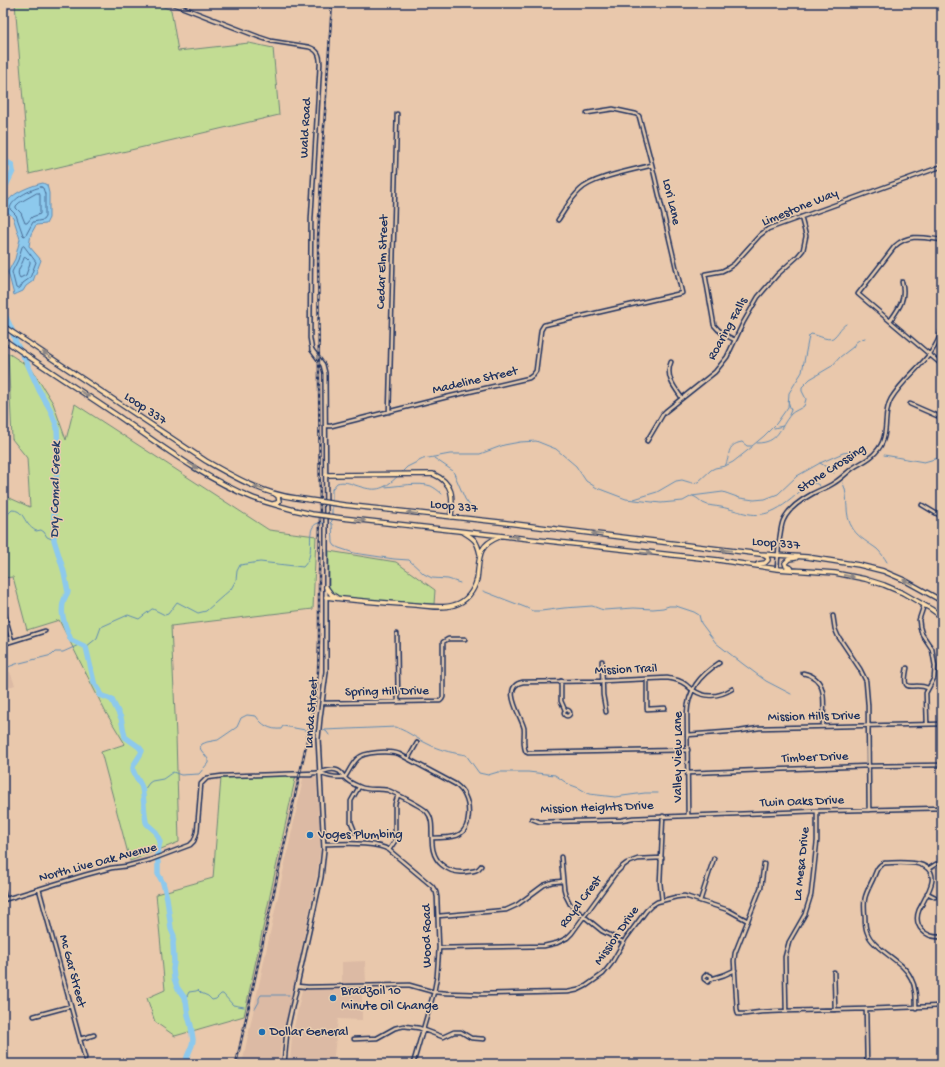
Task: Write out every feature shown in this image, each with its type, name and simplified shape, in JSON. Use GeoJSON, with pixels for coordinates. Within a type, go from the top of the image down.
{"type":"FeatureCollection","features":[{"type":"Feature","properties":{"kind":"main road","name":"Loop 337"},"geometry":{"type":"LineString","coordinates":[[3,326],[206,461],[241,481],[273,493],[344,505],[499,522],[760,554],[807,557],[859,565],[883,571],[904,580],[942,601]]}},
{"type":"Feature","properties":{"kind":"main road","name":"Loop 337"},"geometry":{"type":"LineString","coordinates":[[3,340],[199,470],[235,490],[268,503],[312,514],[342,518],[751,564],[777,569],[835,573],[874,582],[903,593],[942,617]]}},
{"type":"Feature","properties":{"kind":"main road"},"geometry":{"type":"LineString","coordinates":[[326,475],[433,474],[440,477],[447,483],[451,491],[451,517]]}},
{"type":"Feature","properties":{"kind":"main road"},"geometry":{"type":"LineString","coordinates":[[268,503],[276,504],[279,501],[278,496],[273,493]]}},
{"type":"Feature","properties":{"kind":"main road"},"geometry":{"type":"LineString","coordinates":[[462,531],[472,538],[477,544],[480,554]]}},
{"type":"Feature","properties":{"kind":"main road"},"geometry":{"type":"LineString","coordinates":[[326,597],[439,607],[454,605],[464,600],[473,590],[477,578],[480,554],[484,547],[490,541],[502,536]]}},
{"type":"Feature","properties":{"kind":"main road"},"geometry":{"type":"LineString","coordinates":[[751,564],[767,562],[768,558],[760,554]]}},
{"type":"Feature","properties":{"kind":"main road"},"geometry":{"type":"LineString","coordinates":[[794,570],[786,566],[786,561],[792,558],[807,557]]}},
{"type":"Feature","properties":{"kind":"main road"},"geometry":{"type":"LineString","coordinates":[[326,587],[331,594],[339,599]]}},
{"type":"Feature","properties":{"kind":"street","name":"Wald Road"},"geometry":{"type":"LineString","coordinates":[[171,3],[259,37],[271,41],[309,47],[319,53],[320,64],[311,244],[310,338],[312,350],[320,360]]}},
{"type":"Feature","properties":{"kind":"street","name":"Lori Lane"},"geometry":{"type":"LineString","coordinates":[[587,113],[613,109],[639,116],[682,293]]}},
{"type":"Feature","properties":{"kind":"street","name":"Cedar Elm Street"},"geometry":{"type":"LineString","coordinates":[[389,412],[397,114]]}},
{"type":"Feature","properties":{"kind":"street"},"geometry":{"type":"LineString","coordinates":[[558,220],[578,192],[588,184],[606,177],[652,165]]}},
{"type":"Feature","properties":{"kind":"street","name":"Limestone Way"},"geometry":{"type":"LineString","coordinates":[[735,340],[723,334],[714,325],[704,274],[722,271],[734,264],[754,240],[773,227],[942,167]]}},
{"type":"Feature","properties":{"kind":"street","name":"Roaring Falls"},"geometry":{"type":"LineString","coordinates":[[647,441],[663,414],[722,365],[742,323],[758,297],[777,275],[803,250],[806,236],[801,217]]}},
{"type":"Feature","properties":{"kind":"street"},"geometry":{"type":"LineString","coordinates":[[942,240],[913,237],[903,240],[895,246],[858,294],[942,365]]}},
{"type":"Feature","properties":{"kind":"street"},"geometry":{"type":"LineString","coordinates":[[890,320],[897,312],[902,302],[904,290],[902,282]]}},
{"type":"Feature","properties":{"kind":"street","name":"Madeline Street"},"geometry":{"type":"LineString","coordinates":[[326,426],[532,377],[536,371],[541,330],[544,325],[682,293]]}},
{"type":"Feature","properties":{"kind":"street","name":"Stone Crossing"},"geometry":{"type":"LineString","coordinates":[[777,569],[781,528],[783,521],[790,510],[808,496],[833,484],[854,467],[866,461],[875,454],[882,444],[885,434],[890,400],[930,355],[939,340],[942,328]]}},
{"type":"Feature","properties":{"kind":"street","name":"Landa Street"},"geometry":{"type":"LineString","coordinates":[[284,1064],[287,1030],[324,862],[318,738],[326,672],[326,426],[325,373],[320,360]]}},
{"type":"Feature","properties":{"kind":"street"},"geometry":{"type":"LineString","coordinates":[[671,362],[669,367],[670,378],[674,387],[682,398]]}},
{"type":"Feature","properties":{"kind":"street"},"geometry":{"type":"LineString","coordinates":[[910,404],[942,418]]}},
{"type":"Feature","properties":{"kind":"street"},"geometry":{"type":"LineString","coordinates":[[922,505],[937,514],[942,512]]}},
{"type":"Feature","properties":{"kind":"street"},"geometry":{"type":"LineString","coordinates":[[924,605],[919,624],[922,634],[933,652],[935,666],[934,678],[928,688],[926,697],[926,724]]}},
{"type":"Feature","properties":{"kind":"street"},"geometry":{"type":"LineString","coordinates":[[3,608],[12,641]]}},
{"type":"Feature","properties":{"kind":"street"},"geometry":{"type":"LineString","coordinates":[[832,616],[838,636],[860,669],[865,678],[867,688],[869,810]]}},
{"type":"Feature","properties":{"kind":"street"},"geometry":{"type":"LineString","coordinates":[[3,644],[45,631]]}},
{"type":"Feature","properties":{"kind":"street"},"geometry":{"type":"LineString","coordinates":[[397,634],[398,702]]}},
{"type":"Feature","properties":{"kind":"street","name":"Spring Hill Drive"},"geometry":{"type":"LineString","coordinates":[[322,703],[440,701],[444,697],[443,642],[448,639],[465,639]]}},
{"type":"Feature","properties":{"kind":"street"},"geometry":{"type":"LineString","coordinates":[[602,661],[603,695],[606,712]]}},
{"type":"Feature","properties":{"kind":"street","name":"Valley View Lane"},"geometry":{"type":"LineString","coordinates":[[688,816],[687,709],[692,690],[704,675],[719,663]]}},
{"type":"Feature","properties":{"kind":"street"},"geometry":{"type":"LineString","coordinates":[[907,668],[905,679],[906,685],[909,687],[928,688]]}},
{"type":"Feature","properties":{"kind":"street"},"geometry":{"type":"LineString","coordinates":[[803,673],[814,676],[822,687],[823,726]]}},
{"type":"Feature","properties":{"kind":"street"},"geometry":{"type":"LineString","coordinates":[[647,679],[647,709],[665,708]]}},
{"type":"Feature","properties":{"kind":"street","name":"Mission Trail"},"geometry":{"type":"LineString","coordinates":[[688,750],[531,754],[526,752],[524,748],[525,738],[523,725],[515,708],[513,690],[515,685],[523,682],[647,679],[672,679],[682,682],[692,690],[701,694],[712,696],[720,695],[732,689]]}},
{"type":"Feature","properties":{"kind":"street"},"geometry":{"type":"LineString","coordinates":[[561,681],[561,701],[565,710]]}},
{"type":"Feature","properties":{"kind":"street","name":"Mission Hills Drive"},"geometry":{"type":"LineString","coordinates":[[687,735],[759,728],[942,724]]}},
{"type":"Feature","properties":{"kind":"street"},"geometry":{"type":"LineString","coordinates":[[408,759],[417,742]]}},
{"type":"Feature","properties":{"kind":"street"},"geometry":{"type":"LineString","coordinates":[[344,777],[356,759],[364,754],[393,753],[408,759],[455,784],[462,790],[466,798],[468,821],[466,828],[463,832],[453,837],[432,838]]}},
{"type":"Feature","properties":{"kind":"street","name":"Timber Drive"},"geometry":{"type":"LineString","coordinates":[[688,773],[869,766],[942,765]]}},
{"type":"Feature","properties":{"kind":"street"},"geometry":{"type":"LineString","coordinates":[[320,773],[327,769],[336,770],[359,787],[368,790],[388,791],[420,807],[428,812],[431,821],[434,854],[447,870],[459,872],[476,871],[481,866]]}},
{"type":"Feature","properties":{"kind":"street"},"geometry":{"type":"LineString","coordinates":[[335,776],[336,770]]}},
{"type":"Feature","properties":{"kind":"street"},"geometry":{"type":"LineString","coordinates":[[320,773],[339,778],[344,777]]}},
{"type":"Feature","properties":{"kind":"street","name":"North Live Oak Avenue"},"geometry":{"type":"LineString","coordinates":[[4,900],[85,875],[150,860],[190,845],[194,841],[197,832],[200,787],[205,780],[211,777],[320,773]]}},
{"type":"Feature","properties":{"kind":"street"},"geometry":{"type":"LineString","coordinates":[[355,832],[351,822],[352,801],[359,787]]}},
{"type":"Feature","properties":{"kind":"street"},"geometry":{"type":"LineString","coordinates":[[324,844],[375,844],[389,850],[395,841],[395,804],[398,796]]}},
{"type":"Feature","properties":{"kind":"street","name":"Twin Oaks Drive"},"geometry":{"type":"LineString","coordinates":[[663,816],[942,808]]}},
{"type":"Feature","properties":{"kind":"street","name":"La Mesa Drive"},"geometry":{"type":"LineString","coordinates":[[786,1011],[785,957],[789,942],[808,908],[811,895],[817,840],[817,811]]}},
{"type":"Feature","properties":{"kind":"street","name":"Valley View Lane"},"geometry":{"type":"LineString","coordinates":[[662,901],[660,882],[663,816]]}},
{"type":"Feature","properties":{"kind":"street","name":"Mission Heights Drive"},"geometry":{"type":"LineString","coordinates":[[532,819],[540,822],[621,820],[663,816]]}},
{"type":"Feature","properties":{"kind":"street","name":"Wood Road"},"geometry":{"type":"LineString","coordinates":[[389,850],[433,888],[437,897],[439,948],[437,976],[434,992],[413,1064]]}},
{"type":"Feature","properties":{"kind":"street"},"geometry":{"type":"LineString","coordinates":[[561,857],[565,894],[575,910],[604,932],[623,942]]}},
{"type":"Feature","properties":{"kind":"street","name":"Royal Crest"},"geometry":{"type":"LineString","coordinates":[[439,948],[549,946],[557,943],[567,938],[576,928],[611,879],[623,866],[638,859],[662,858]]}},
{"type":"Feature","properties":{"kind":"street"},"geometry":{"type":"LineString","coordinates":[[700,901],[714,858]]}},
{"type":"Feature","properties":{"kind":"street"},"geometry":{"type":"LineString","coordinates":[[916,1008],[915,990],[908,972],[875,943],[867,932],[864,903],[866,892],[881,864],[917,863],[928,869],[932,880],[917,914],[917,921],[922,930],[929,935],[942,937]]}},
{"type":"Feature","properties":{"kind":"street"},"geometry":{"type":"LineString","coordinates":[[764,864],[761,887],[735,953],[738,1014],[942,1006]]}},
{"type":"Feature","properties":{"kind":"street"},"geometry":{"type":"LineString","coordinates":[[928,869],[936,864]]}},
{"type":"Feature","properties":{"kind":"street"},"geometry":{"type":"LineString","coordinates":[[438,916],[506,910],[517,905],[544,885],[563,881]]}},
{"type":"Feature","properties":{"kind":"street","name":"Mc Gar Street"},"geometry":{"type":"LineString","coordinates":[[39,889],[85,1058]]}},
{"type":"Feature","properties":{"kind":"street"},"geometry":{"type":"LineString","coordinates":[[3,890],[4,900]]}},
{"type":"Feature","properties":{"kind":"street"},"geometry":{"type":"LineString","coordinates":[[927,893],[935,897]]}},
{"type":"Feature","properties":{"kind":"street","name":"Mission Drive"},"geometry":{"type":"LineString","coordinates":[[297,986],[409,985],[434,992],[480,994],[573,992],[586,986],[604,974],[623,942],[649,908],[654,904],[684,896],[732,912],[748,921]]}},
{"type":"Feature","properties":{"kind":"street"},"geometry":{"type":"LineString","coordinates":[[712,979],[735,970]]}},
{"type":"Feature","properties":{"kind":"street"},"geometry":{"type":"LineString","coordinates":[[834,972],[835,1010]]}},
{"type":"Feature","properties":{"kind":"street"},"geometry":{"type":"LineString","coordinates":[[34,1016],[71,1006]]}},
{"type":"Feature","properties":{"kind":"street"},"geometry":{"type":"LineString","coordinates":[[866,1009],[867,1064]]}},
{"type":"Feature","properties":{"kind":"street"},"geometry":{"type":"LineString","coordinates":[[354,1040],[377,1038],[399,1026],[419,1028],[443,1037],[454,1032],[461,1032],[471,1038],[484,1039]]}},
{"type":"Feature","properties":{"kind":"street"},"geometry":{"type":"LineString","coordinates":[[80,1039],[94,1036]]}},
{"type":"Feature","properties":{"kind":"shaded area"},"geometry":{"type":"Polygon","coordinates":[[[10,672],[15,685],[3,689],[3,674],[10,672]]]}},
{"type":"Feature","properties":{"kind":"shaded area"},"geometry":{"type":"Polygon","coordinates":[[[304,775],[316,776],[320,851],[317,875],[281,1045],[279,1064],[242,1064],[304,775]]]}},
{"type":"Feature","properties":{"kind":"shaded area"},"geometry":{"type":"Polygon","coordinates":[[[365,961],[366,983],[362,984],[362,1020],[338,1019],[333,1064],[290,1064],[292,1036],[302,990],[345,989],[346,983],[342,983],[342,962],[365,961]]]}},
{"type":"Feature","properties":{"kind":"green space"},"geometry":{"type":"Polygon","coordinates":[[[15,3],[154,3],[171,10],[178,51],[249,43],[273,48],[279,115],[29,174],[15,3]]]}},
{"type":"Feature","properties":{"kind":"green space"},"geometry":{"type":"Polygon","coordinates":[[[8,353],[31,368],[53,403],[66,440],[75,404],[269,530],[316,536],[313,609],[171,626],[179,842],[130,861],[101,752],[125,744],[105,711],[59,620],[27,630],[13,577],[3,578],[3,495],[30,507],[27,458],[12,439],[8,353]]]}},
{"type":"Feature","properties":{"kind":"green space"},"geometry":{"type":"Polygon","coordinates":[[[329,551],[396,562],[435,590],[434,604],[342,598],[335,595],[329,589],[329,551]]]}},
{"type":"Feature","properties":{"kind":"green space"},"geometry":{"type":"Polygon","coordinates":[[[296,775],[244,1016],[175,1036],[155,1022],[147,998],[165,990],[156,894],[213,878],[221,778],[296,775]]]}},
{"type":"Feature","properties":{"kind":"water"},"geometry":{"type":"Polygon","coordinates":[[[43,183],[47,185],[49,193],[49,218],[46,224],[36,225],[31,234],[29,246],[41,260],[33,281],[26,286],[23,291],[14,295],[8,272],[15,259],[20,239],[13,217],[5,210],[6,205],[11,198],[19,192],[43,183]]]}},
{"type":"Feature","properties":{"kind":"waterway","name":"Dry Comal Creek"},"geometry":{"type":"LineString","coordinates":[[3,160],[12,165],[13,171],[3,192]]}},
{"type":"Feature","properties":{"kind":"waterway","name":"Dry Comal Creek"},"geometry":{"type":"LineString","coordinates":[[3,311],[12,330],[15,341],[50,409],[57,427],[58,455],[54,511],[54,540],[64,572],[68,592],[62,610],[64,622],[71,640],[86,647],[94,682],[100,691],[100,695],[112,700],[121,718],[125,737],[142,751],[133,768],[133,771],[142,788],[146,822],[156,832],[160,842],[157,855],[158,874],[163,883],[167,898],[171,929],[174,936],[174,978],[177,987],[186,1001],[193,1040],[186,1064]]}},
{"type":"Feature","properties":{"kind":"waterway"},"geometry":{"type":"LineString","coordinates":[[634,499],[657,492],[676,481],[682,480],[692,483],[698,482],[711,470],[725,466],[729,451],[737,443],[742,442],[747,446],[752,446],[776,424],[788,407],[789,393],[802,372],[809,336],[811,334],[830,339],[833,338],[846,324]]}},
{"type":"Feature","properties":{"kind":"waterway"},"geometry":{"type":"LineString","coordinates":[[757,443],[774,438],[791,414],[804,406],[806,399],[802,391],[802,387],[810,379],[832,366],[840,357],[853,347],[855,343],[865,338]]}},
{"type":"Feature","properties":{"kind":"waterway"},"geometry":{"type":"LineString","coordinates":[[788,401],[791,410],[789,415]]}},
{"type":"Feature","properties":{"kind":"waterway"},"geometry":{"type":"LineString","coordinates":[[774,428],[783,426]]}},
{"type":"Feature","properties":{"kind":"waterway"},"geometry":{"type":"LineString","coordinates":[[402,472],[407,467],[423,459],[450,454],[480,454],[504,445],[536,441],[556,449],[576,466],[586,481],[597,488],[626,499],[661,503],[683,501],[692,496],[723,492],[740,498],[754,500],[765,499],[778,494],[797,476],[820,463],[843,453],[867,449]]}},
{"type":"Feature","properties":{"kind":"waterway"},"geometry":{"type":"LineString","coordinates":[[725,466],[733,462],[752,447]]}},
{"type":"Feature","properties":{"kind":"waterway"},"geometry":{"type":"LineString","coordinates":[[884,455],[924,462],[942,457]]}},
{"type":"Feature","properties":{"kind":"waterway"},"geometry":{"type":"LineString","coordinates":[[434,458],[453,471],[465,499],[470,506],[476,510]]}},
{"type":"Feature","properties":{"kind":"waterway"},"geometry":{"type":"LineString","coordinates":[[820,463],[834,473]]}},
{"type":"Feature","properties":{"kind":"waterway"},"geometry":{"type":"LineString","coordinates":[[332,501],[332,489],[337,483],[346,482],[368,489],[378,489],[387,485],[398,476]]}},
{"type":"Feature","properties":{"kind":"waterway"},"geometry":{"type":"LineString","coordinates":[[693,496],[707,505],[748,514],[761,514],[768,513],[779,508],[792,499],[807,485],[814,483],[820,486]]}},
{"type":"Feature","properties":{"kind":"waterway"},"geometry":{"type":"LineString","coordinates":[[843,483],[846,495],[848,518],[853,529],[861,538],[877,549],[887,562]]}},
{"type":"Feature","properties":{"kind":"waterway"},"geometry":{"type":"LineString","coordinates":[[385,487],[415,484],[426,485],[431,486],[442,494]]}},
{"type":"Feature","properties":{"kind":"waterway"},"geometry":{"type":"LineString","coordinates":[[332,504],[332,515]]}},
{"type":"Feature","properties":{"kind":"waterway"},"geometry":{"type":"LineString","coordinates":[[3,510],[7,515],[12,510],[18,511],[32,528],[36,531],[41,530],[47,537],[54,540]]}},
{"type":"Feature","properties":{"kind":"waterway"},"geometry":{"type":"LineString","coordinates":[[332,518],[330,523],[332,524],[333,543],[335,546],[354,553],[409,560],[424,574],[432,578],[448,579],[460,583]]}},
{"type":"Feature","properties":{"kind":"waterway"},"geometry":{"type":"LineString","coordinates":[[86,647],[97,638],[101,627],[128,615],[139,619],[152,609],[165,615],[168,614],[177,602],[198,613],[206,611],[231,589],[236,580],[237,571],[240,565],[260,562],[303,567],[308,561],[310,555],[312,529],[314,525],[323,523]]}},
{"type":"Feature","properties":{"kind":"waterway"},"geometry":{"type":"LineString","coordinates":[[483,591],[532,611],[592,606],[604,610],[634,608],[653,609],[676,606],[694,612],[699,615],[701,623],[716,643],[766,681],[791,694]]}},
{"type":"Feature","properties":{"kind":"waterway"},"geometry":{"type":"LineString","coordinates":[[3,669],[16,664],[52,655],[55,652],[63,652],[81,644]]}},
{"type":"Feature","properties":{"kind":"waterway"},"geometry":{"type":"LineString","coordinates":[[142,793],[149,783],[163,779],[173,772],[181,775],[199,774],[208,763],[208,759],[200,747],[202,744],[218,740],[237,727],[241,718],[247,715],[256,716],[261,722],[273,729],[281,729],[283,726],[316,731]]}},
{"type":"Feature","properties":{"kind":"waterway"},"geometry":{"type":"LineString","coordinates":[[324,730],[396,727],[436,748],[466,755],[479,773],[488,775],[498,772],[528,772],[555,775],[568,784],[589,794],[615,797],[645,793],[658,793]]}},
{"type":"Feature","properties":{"kind":"waterway"},"geometry":{"type":"LineString","coordinates":[[324,730],[329,735]]}},
{"type":"Feature","properties":{"kind":"waterway"},"geometry":{"type":"LineString","coordinates":[[185,1000],[189,992],[198,990],[212,1000],[223,994],[233,1005],[244,1007]]}},
{"type":"Feature","properties":{"kind":"waterway"},"geometry":{"type":"LineString","coordinates":[[255,1009],[261,995],[289,995]]}},
{"type":"Feature","properties":{"kind":"waterway"},"geometry":{"type":"LineString","coordinates":[[209,1064],[211,1061],[217,1064]]}},
{"type":"Feature","properties":{"kind":"railway"},"geometry":{"type":"LineString","coordinates":[[236,1064],[315,703],[318,671],[320,519],[318,239],[332,3]]}},
{"type":"Feature","properties":{"kind":"place","name":"Voges Plumbing"},"geometry":{"type":"Point","coordinates":[310,835]}},
{"type":"Feature","properties":{"kind":"place","name":"Bradzoil 10 Minute Oil Change"},"geometry":{"type":"Point","coordinates":[333,998]}},
{"type":"Feature","properties":{"kind":"place","name":"Dollar General"},"geometry":{"type":"Point","coordinates":[262,1032]}}]}
